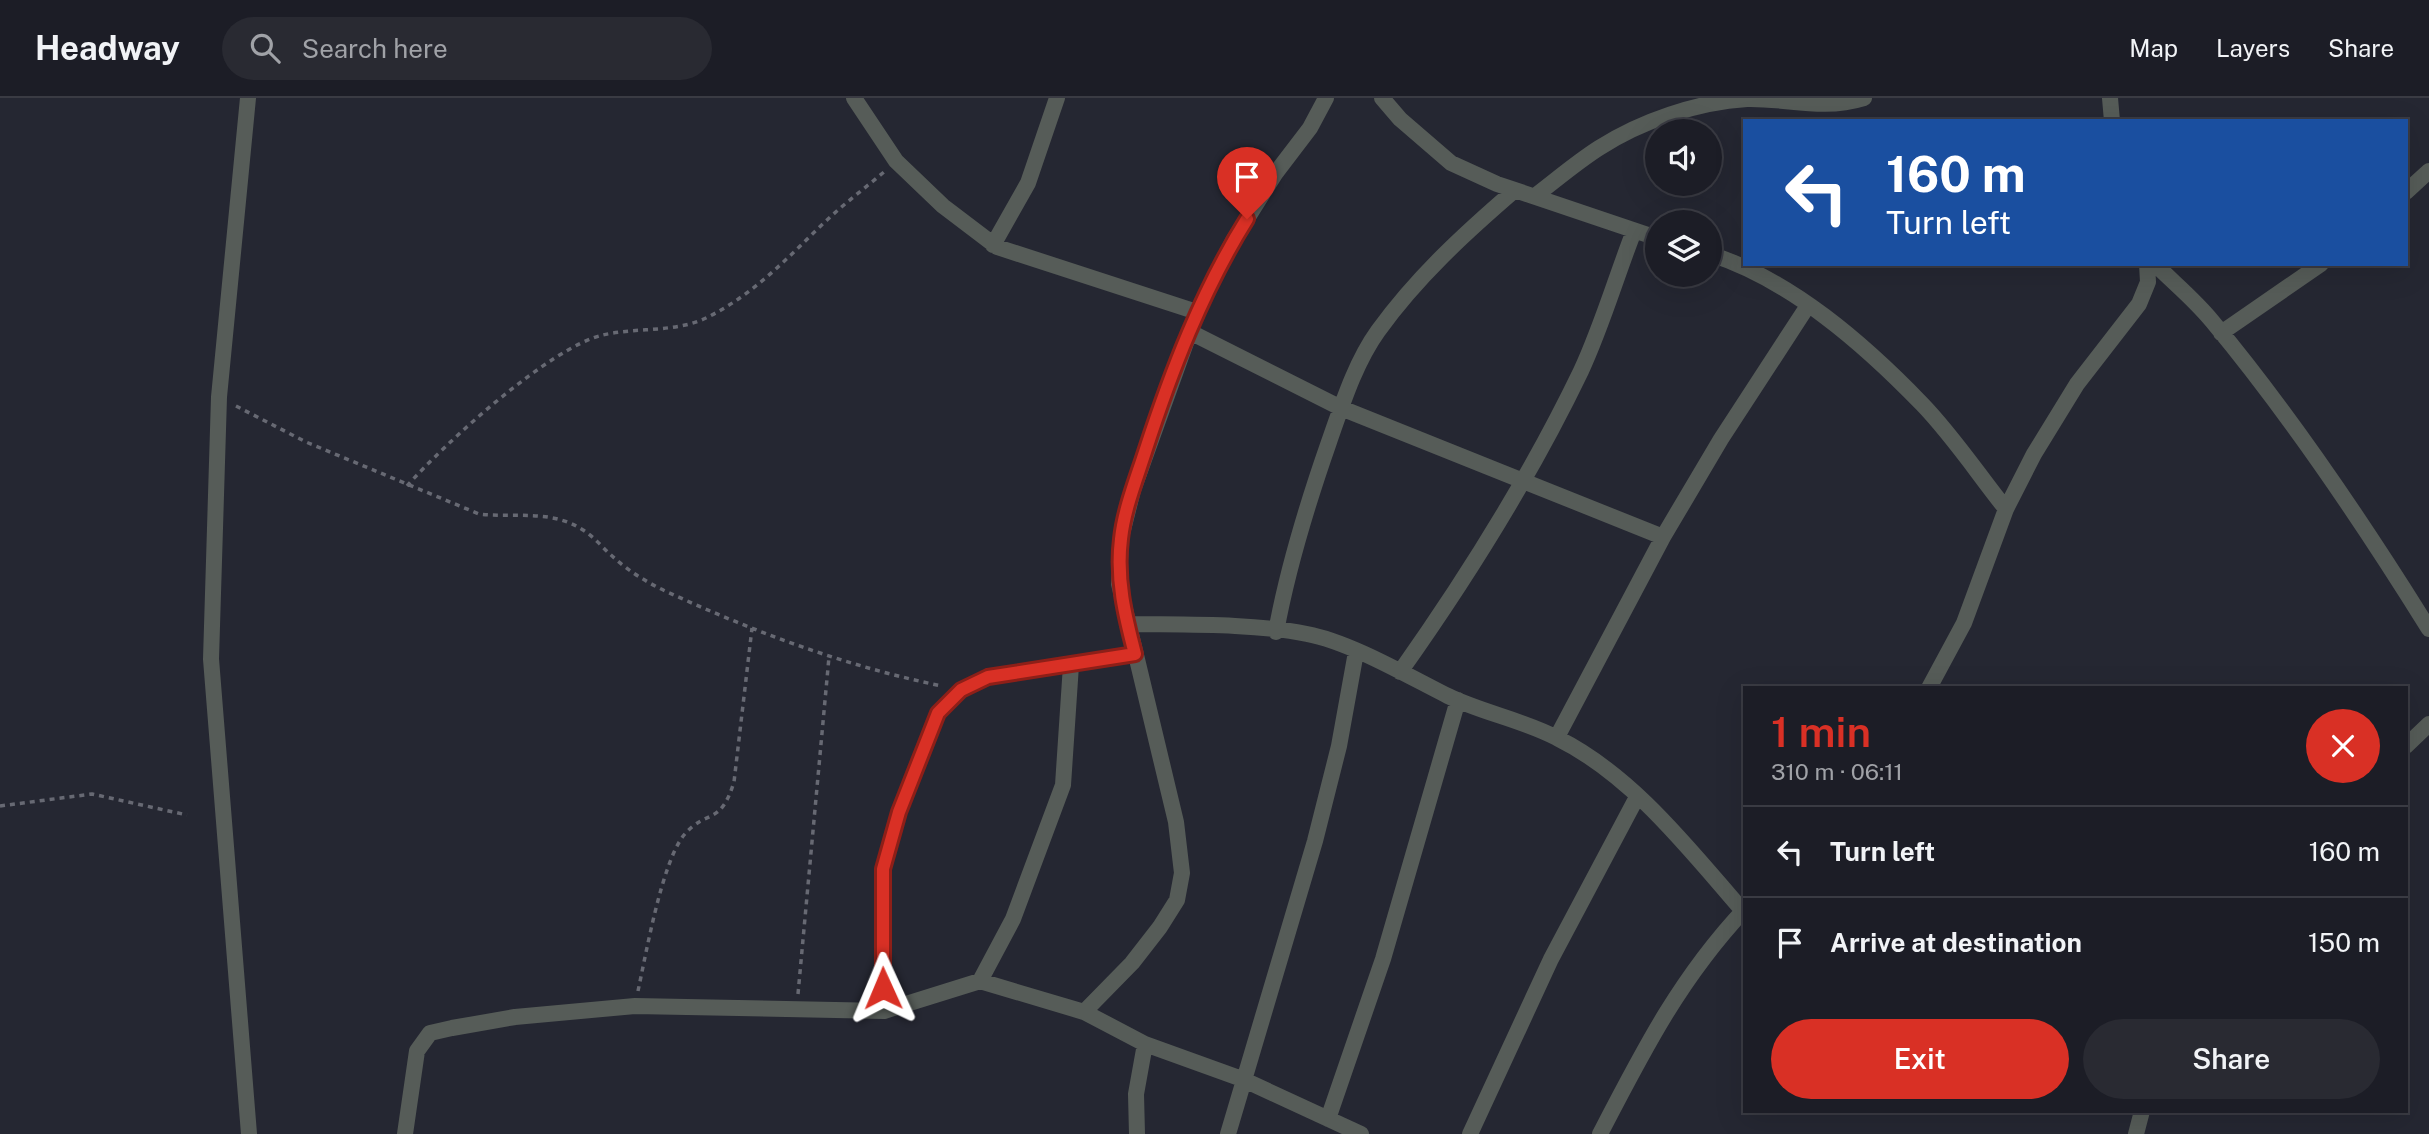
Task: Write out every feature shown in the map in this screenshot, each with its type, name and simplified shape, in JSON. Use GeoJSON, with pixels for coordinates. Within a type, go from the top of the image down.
{"type":"FeatureCollection","features":[{"type":"Feature","properties":{"kind":"street"},"geometry":{"type":"LineString","coordinates":[[248,98],[219,397],[211,659],[249,1134]]}},
{"type":"Feature","properties":{"kind":"street"},"geometry":{"type":"LineString","coordinates":[[854,98],[896,161],[943,206],[993,245],[1198,312]]}},
{"type":"Feature","properties":{"kind":"street"},"geometry":{"type":"LineString","coordinates":[[993,245],[1028,183],[1057,98]]}},
{"type":"Feature","properties":{"kind":"street"},"geometry":{"type":"LineString","coordinates":[[1084,1012],[1132,963],[1160,927],[1177,900],[1182,873],[1176,822],[1119,584],[1121,538],[1152,430],[1198,312],[1233,242],[1275,174],[1310,128],[1326,98]]}},
{"type":"Feature","properties":{"kind":"street"},"geometry":{"type":"LineString","coordinates":[[1382,98],[1400,119],[1451,163],[1516,190],[1645,234]]}},
{"type":"Feature","properties":{"kind":"street"},"geometry":{"type":"LineString","coordinates":[[1535,196],[1600,147],[1656,120],[1712,104],[1745,99],[1777,100],[1812,106],[1841,105],[1864,98]]}},
{"type":"Feature","properties":{"kind":"street"},"geometry":{"type":"LineString","coordinates":[[2110,98],[2112,119]]}},
{"type":"Feature","properties":{"kind":"street"},"geometry":{"type":"LineString","coordinates":[[2408,190],[2429,171]]}},
{"type":"Feature","properties":{"kind":"street"},"geometry":{"type":"LineString","coordinates":[[1276,632],[1287,571],[1341,408],[1377,332],[1428,269],[1516,190]]}},
{"type":"Feature","properties":{"kind":"street"},"geometry":{"type":"LineString","coordinates":[[1400,672],[1463,583],[1524,482],[1582,368],[1634,231]]}},
{"type":"Feature","properties":{"kind":"street"},"geometry":{"type":"LineString","coordinates":[[1722,258],[1732,261],[1807,307],[1854,340],[1923,405],[2006,509]]}},
{"type":"Feature","properties":{"kind":"street"},"geometry":{"type":"LineString","coordinates":[[1930,686],[1964,624],[2006,509],[2034,454],[2077,384],[2139,304],[2148,282],[2147,266]]}},
{"type":"Feature","properties":{"kind":"street"},"geometry":{"type":"LineString","coordinates":[[2157,266],[2221,333],[2298,434],[2377,546],[2429,629]]}},
{"type":"Feature","properties":{"kind":"street"},"geometry":{"type":"LineString","coordinates":[[2221,333],[2318,266]]}},
{"type":"Feature","properties":{"kind":"street"},"geometry":{"type":"LineString","coordinates":[[1556,737],[1663,537],[1721,439],[1807,307]]}},
{"type":"Feature","properties":{"kind":"street"},"geometry":{"type":"LineString","coordinates":[[1190,332],[1341,408],[1663,537]]}},
{"type":"Feature","properties":{"kind":"street"},"geometry":{"type":"LineString","coordinates":[[1127,624],[1220,626],[1308,634],[1356,652],[1458,700],[1556,737],[1590,757],[1637,797],[1680,838],[1743,909]]}},
{"type":"Feature","properties":{"kind":"street"},"geometry":{"type":"LineString","coordinates":[[1228,1134],[1242,1079],[1315,841],[1339,746],[1356,652]]}},
{"type":"Feature","properties":{"kind":"street"},"geometry":{"type":"LineString","coordinates":[[884,1011],[883,869],[899,812],[938,713],[961,690],[988,677],[1135,654]]}},
{"type":"Feature","properties":{"kind":"street"},"geometry":{"type":"LineString","coordinates":[[980,981],[1013,919],[1043,848],[1063,785],[1071,665]]}},
{"type":"Feature","properties":{"kind":"street"},"geometry":{"type":"LineString","coordinates":[[1328,1119],[1383,959],[1458,700]]}},
{"type":"Feature","properties":{"kind":"street"},"geometry":{"type":"LineString","coordinates":[[2408,744],[2429,724]]}},
{"type":"Feature","properties":{"kind":"street"},"geometry":{"type":"LineString","coordinates":[[1470,1134],[1551,959],[1637,797]]}},
{"type":"Feature","properties":{"kind":"street"},"geometry":{"type":"LineString","coordinates":[[1600,1134],[1645,1046],[1689,973],[1743,911]]}},
{"type":"Feature","properties":{"kind":"street"},"geometry":{"type":"LineString","coordinates":[[405,1134],[417,1051],[430,1033],[515,1017],[635,1006],[884,1011],[980,981],[1021,991],[1084,1012],[1145,1044],[1242,1079],[1361,1134]]}},
{"type":"Feature","properties":{"kind":"street"},"geometry":{"type":"LineString","coordinates":[[1137,1134],[1136,1094],[1145,1044]]}},
{"type":"Feature","properties":{"kind":"street"},"geometry":{"type":"LineString","coordinates":[[2136,1134],[2141,1113]]}},
{"type":"Feature","properties":{"kind":"path"},"geometry":{"type":"LineString","coordinates":[[407,486],[438,451],[473,421],[567,351],[601,335],[669,327],[705,319],[740,299],[781,267],[826,221],[896,161]]}},
{"type":"Feature","properties":{"kind":"path"},"geometry":{"type":"LineString","coordinates":[[219,397],[306,442],[479,514],[536,514],[583,529],[631,573],[672,594],[752,628],[829,657],[894,676],[961,690]]}},
{"type":"Feature","properties":{"kind":"path"},"geometry":{"type":"LineString","coordinates":[[635,1006],[653,919],[684,835],[727,806],[734,782],[752,628]]}},
{"type":"Feature","properties":{"kind":"path"},"geometry":{"type":"LineString","coordinates":[[797,1010],[805,885],[829,657]]}},
{"type":"Feature","properties":{"kind":"path"},"geometry":{"type":"LineString","coordinates":[[0,806],[92,794],[187,815]]}},
{"type":"Feature","properties":{"kind":"route"},"geometry":{"type":"LineString","coordinates":[[883,988],[883,869],[899,812],[938,713],[961,690],[988,677],[1135,654],[1119,584],[1121,538],[1133,490],[1152,430],[1198,312],[1247,219]]}}]}
